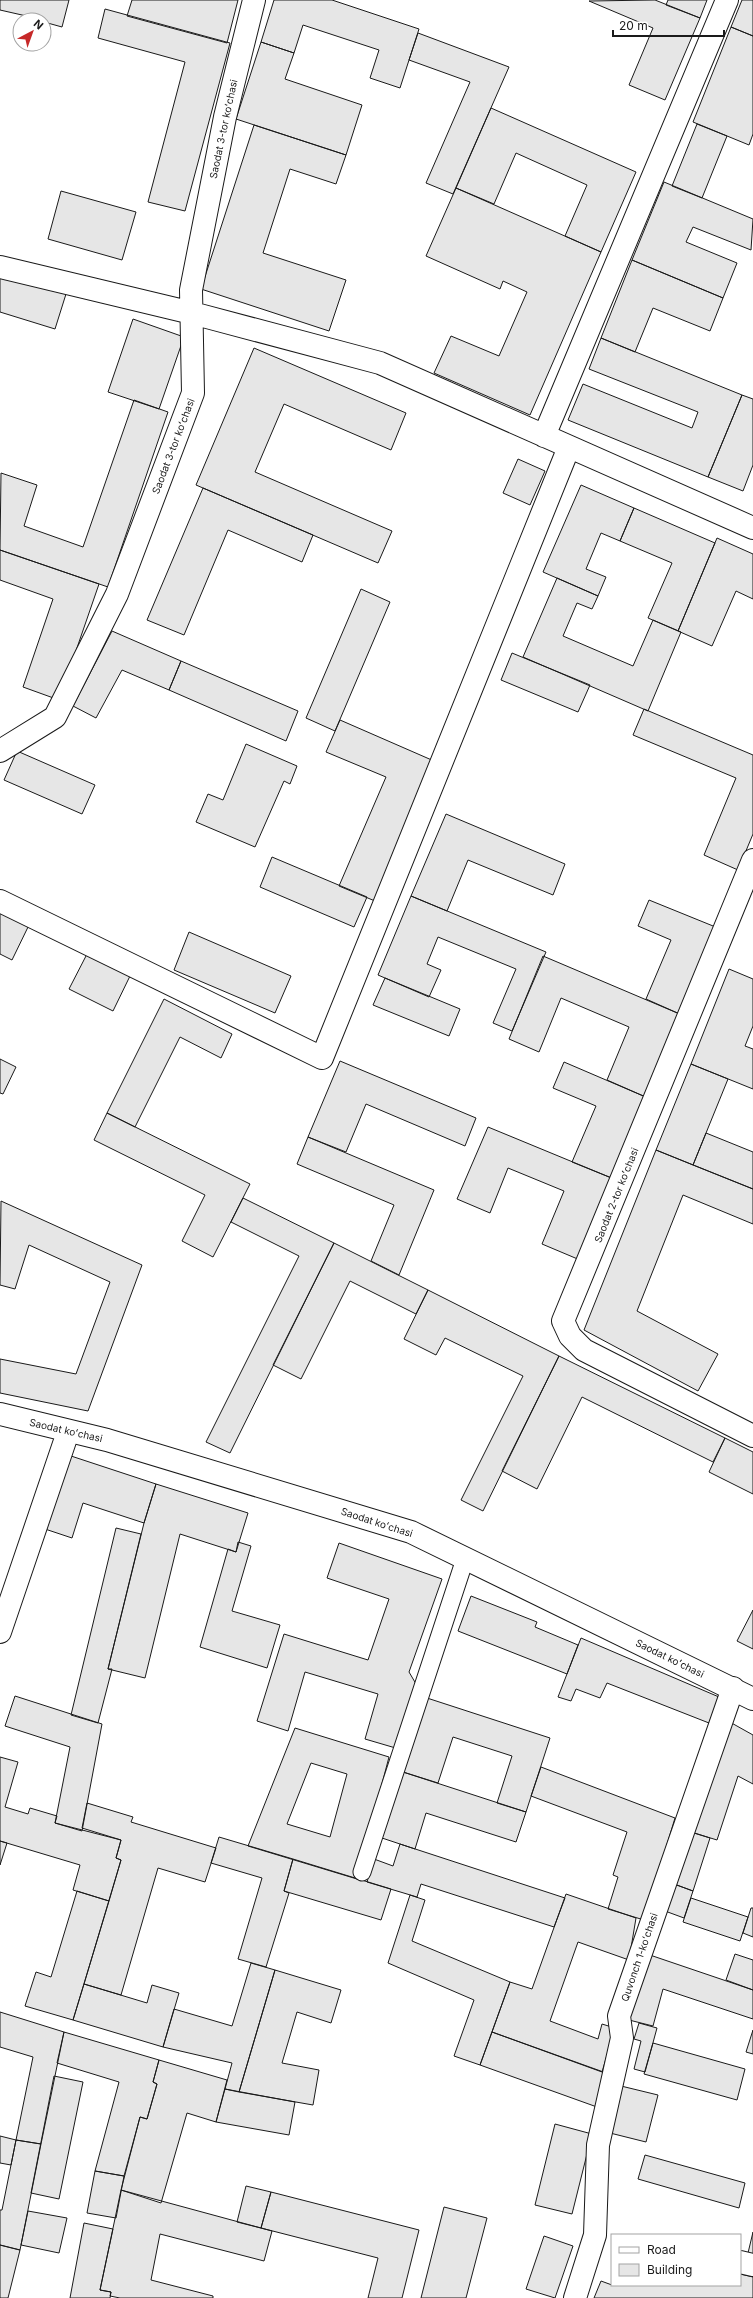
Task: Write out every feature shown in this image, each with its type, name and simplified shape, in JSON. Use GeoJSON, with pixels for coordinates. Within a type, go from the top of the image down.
{"type":"FeatureCollection","features":[{"type":"Feature","properties":{"kind":"street","name":"Saodat 3-tor koʻchasi"},"geometry":{"type":"LineString","coordinates":[[0,751],[56,717],[117,594],[192,393],[191,290],[225,117],[254,0]]}},
{"type":"Feature","properties":{"kind":"street"},"geometry":{"type":"LineString","coordinates":[[544,436],[727,0]]}},
{"type":"Feature","properties":{"kind":"street"},"geometry":{"type":"LineString","coordinates":[[0,267],[192,313],[380,363],[753,528]]}},
{"type":"Feature","properties":{"kind":"street"},"geometry":{"type":"LineString","coordinates":[[0,901],[322,1058],[569,447]]}},
{"type":"Feature","properties":{"kind":"street","name":"Saodat 2-tor koʻchasi"},"geometry":{"type":"LineString","coordinates":[[753,860],[563,1321],[570,1336],[584,1350],[753,1436]]}},
{"type":"Feature","properties":{"kind":"street","name":"Saodat koʻchasi"},"geometry":{"type":"LineString","coordinates":[[0,1414],[68,1432],[107,1440],[411,1532],[753,1699]]}},
{"type":"Feature","properties":{"kind":"street"},"geometry":{"type":"LineString","coordinates":[[0,1632],[68,1432]]}},
{"type":"Feature","properties":{"kind":"street","name":"Quvonch 1-koʻchasi"},"geometry":{"type":"LineString","coordinates":[[575,2298],[604,2237],[598,2145],[622,2038],[619,2016],[733,1688]]}},
{"type":"Feature","properties":{"kind":"street"},"geometry":{"type":"LineString","coordinates":[[741,2262],[753,2265]]}},
{"type":"Feature","properties":{"kind":"lane"},"geometry":{"type":"LineString","coordinates":[[362,1872],[466,1559]]}},
{"type":"Feature","properties":{"kind":"building"},"geometry":{"type":"Polygon","coordinates":[[[0,0],[69,0],[62,27],[52,24],[52,12],[12,13],[0,10],[0,0]]]}},
{"type":"Feature","properties":{"kind":"building"},"geometry":{"type":"Polygon","coordinates":[[[132,0],[238,0],[227,43],[127,16],[132,0]]]}},
{"type":"Feature","properties":{"kind":"building"},"geometry":{"type":"Polygon","coordinates":[[[274,0],[332,0],[419,29],[400,88],[370,78],[379,50],[303,25],[294,53],[261,42],[274,0]]]}},
{"type":"Feature","properties":{"kind":"building"},"geometry":{"type":"Polygon","coordinates":[[[655,0],[700,18],[665,100],[629,85],[653,28],[589,1],[655,0]]]}},
{"type":"Feature","properties":{"kind":"building"},"geometry":{"type":"Polygon","coordinates":[[[668,0],[707,0],[700,18],[666,5],[668,0]]]}},
{"type":"Feature","properties":{"kind":"building"},"geometry":{"type":"Polygon","coordinates":[[[742,0],[753,0],[753,36],[731,27],[742,0]]]}},
{"type":"Feature","properties":{"kind":"building"},"geometry":{"type":"Polygon","coordinates":[[[105,9],[230,43],[185,211],[148,202],[185,62],[98,38],[105,9]]]}},
{"type":"Feature","properties":{"kind":"building"},"geometry":{"type":"Polygon","coordinates":[[[731,27],[753,36],[753,134],[749,145],[693,122],[731,27]]]}},
{"type":"Feature","properties":{"kind":"building"},"geometry":{"type":"Polygon","coordinates":[[[418,33],[509,67],[453,194],[426,183],[470,82],[409,60],[418,33]]]}},
{"type":"Feature","properties":{"kind":"building"},"geometry":{"type":"Polygon","coordinates":[[[261,42],[294,53],[285,79],[362,105],[346,155],[236,119],[261,42]]]}},
{"type":"Feature","properties":{"kind":"building"},"geometry":{"type":"Polygon","coordinates":[[[491,108],[636,172],[601,252],[565,236],[587,185],[516,153],[494,204],[456,188],[491,108]]]}},
{"type":"Feature","properties":{"kind":"building"},"geometry":{"type":"Polygon","coordinates":[[[697,124],[727,136],[702,198],[672,186],[697,124]]]}},
{"type":"Feature","properties":{"kind":"building"},"geometry":{"type":"Polygon","coordinates":[[[254,125],[346,155],[336,184],[290,169],[263,253],[346,280],[329,331],[201,289],[254,125]]]}},
{"type":"Feature","properties":{"kind":"building"},"geometry":{"type":"Polygon","coordinates":[[[664,182],[753,219],[751,250],[693,227],[686,242],[737,263],[723,298],[632,260],[664,182]]]}},
{"type":"Feature","properties":{"kind":"building"},"geometry":{"type":"Polygon","coordinates":[[[456,188],[601,252],[530,415],[434,373],[451,336],[499,356],[527,292],[503,281],[500,289],[426,256],[456,188]]]}},
{"type":"Feature","properties":{"kind":"building"},"geometry":{"type":"Polygon","coordinates":[[[61,191],[136,212],[122,260],[48,239],[61,191]]]}},
{"type":"Feature","properties":{"kind":"building"},"geometry":{"type":"Polygon","coordinates":[[[632,260],[723,298],[710,331],[653,308],[635,352],[601,338],[632,260]]]}},
{"type":"Feature","properties":{"kind":"building"},"geometry":{"type":"Polygon","coordinates":[[[0,274],[66,294],[55,329],[0,312],[0,274]]]}},
{"type":"Feature","properties":{"kind":"building"},"geometry":{"type":"Polygon","coordinates":[[[133,319],[184,337],[159,409],[108,392],[133,319]]]}},
{"type":"Feature","properties":{"kind":"building"},"geometry":{"type":"Polygon","coordinates":[[[601,338],[742,395],[708,477],[568,420],[583,384],[692,428],[698,412],[589,369],[601,338]]]}},
{"type":"Feature","properties":{"kind":"building"},"geometry":{"type":"Polygon","coordinates":[[[254,348],[406,413],[391,450],[284,404],[255,472],[392,531],[378,563],[196,485],[254,348]]]}},
{"type":"Feature","properties":{"kind":"building"},"geometry":{"type":"Polygon","coordinates":[[[742,395],[753,399],[753,465],[743,491],[708,477],[742,395]]]}},
{"type":"Feature","properties":{"kind":"building"},"geometry":{"type":"Polygon","coordinates":[[[134,400],[168,412],[108,587],[0,550],[1,473],[37,485],[24,526],[83,547],[134,400]]]}},
{"type":"Feature","properties":{"kind":"building"},"geometry":{"type":"Polygon","coordinates":[[[518,459],[545,471],[530,505],[503,493],[518,459]]]}},
{"type":"Feature","properties":{"kind":"building"},"geometry":{"type":"Polygon","coordinates":[[[581,485],[634,508],[620,541],[601,533],[586,569],[606,577],[598,596],[543,572],[581,485]]]}},
{"type":"Feature","properties":{"kind":"building"},"geometry":{"type":"Polygon","coordinates":[[[203,488],[313,535],[302,562],[228,530],[184,635],[147,620],[203,488]]]}},
{"type":"Feature","properties":{"kind":"building"},"geometry":{"type":"Polygon","coordinates":[[[634,508],[715,543],[678,631],[648,618],[672,563],[620,541],[634,508]]]}},
{"type":"Feature","properties":{"kind":"building"},"geometry":{"type":"Polygon","coordinates":[[[717,538],[753,554],[753,599],[736,591],[712,646],[678,631],[717,538]]]}},
{"type":"Feature","properties":{"kind":"building"},"geometry":{"type":"Polygon","coordinates":[[[0,550],[99,584],[59,700],[23,687],[53,599],[0,580],[0,550]]]}},
{"type":"Feature","properties":{"kind":"building"},"geometry":{"type":"Polygon","coordinates":[[[557,578],[598,596],[592,609],[577,603],[563,636],[633,666],[653,620],[681,632],[648,711],[523,657],[557,578]]]}},
{"type":"Feature","properties":{"kind":"building"},"geometry":{"type":"Polygon","coordinates":[[[361,589],[390,602],[335,731],[306,718],[361,589]]]}},
{"type":"Feature","properties":{"kind":"building"},"geometry":{"type":"Polygon","coordinates":[[[112,631],[181,661],[169,690],[122,670],[96,718],[73,706],[112,631]]]}},
{"type":"Feature","properties":{"kind":"building"},"geometry":{"type":"Polygon","coordinates":[[[512,653],[590,685],[578,712],[501,680],[512,653]]]}},
{"type":"Feature","properties":{"kind":"building"},"geometry":{"type":"Polygon","coordinates":[[[181,661],[298,711],[286,741],[169,690],[181,661]]]}},
{"type":"Feature","properties":{"kind":"building"},"geometry":{"type":"Polygon","coordinates":[[[644,709],[753,755],[753,834],[738,870],[704,855],[736,778],[633,735],[644,709]]]}},
{"type":"Feature","properties":{"kind":"building"},"geometry":{"type":"Polygon","coordinates":[[[340,720],[434,761],[375,901],[339,886],[386,777],[326,752],[340,720]]]}},
{"type":"Feature","properties":{"kind":"building"},"geometry":{"type":"Polygon","coordinates":[[[246,744],[297,766],[290,784],[284,781],[255,847],[196,822],[208,794],[223,800],[246,744]]]}},
{"type":"Feature","properties":{"kind":"building"},"geometry":{"type":"Polygon","coordinates":[[[17,751],[95,785],[82,814],[4,780],[17,751]]]}},
{"type":"Feature","properties":{"kind":"building"},"geometry":{"type":"Polygon","coordinates":[[[446,814],[565,864],[553,895],[468,860],[447,911],[411,896],[446,814]]]}},
{"type":"Feature","properties":{"kind":"building"},"geometry":{"type":"Polygon","coordinates":[[[272,857],[367,897],[354,927],[260,887],[272,857]]]}},
{"type":"Feature","properties":{"kind":"building"},"geometry":{"type":"Polygon","coordinates":[[[411,896],[546,952],[512,1031],[493,1023],[516,969],[438,937],[427,964],[441,970],[429,997],[378,975],[411,896]]]}},
{"type":"Feature","properties":{"kind":"building"},"geometry":{"type":"Polygon","coordinates":[[[649,900],[718,928],[682,1015],[646,999],[671,940],[638,926],[649,900]]]}},
{"type":"Feature","properties":{"kind":"building"},"geometry":{"type":"Polygon","coordinates":[[[0,911],[29,925],[12,960],[0,954],[0,911]]]}},
{"type":"Feature","properties":{"kind":"building"},"geometry":{"type":"Polygon","coordinates":[[[189,932],[291,976],[275,1013],[174,970],[189,932]]]}},
{"type":"Feature","properties":{"kind":"building"},"geometry":{"type":"Polygon","coordinates":[[[87,954],[130,976],[113,1011],[69,989],[87,954]]]}},
{"type":"Feature","properties":{"kind":"building"},"geometry":{"type":"Polygon","coordinates":[[[543,956],[682,1015],[648,1098],[607,1080],[629,1027],[561,998],[539,1052],[509,1039],[543,956]]]}},
{"type":"Feature","properties":{"kind":"building"},"geometry":{"type":"Polygon","coordinates":[[[729,969],[753,979],[753,1026],[745,1046],[753,1049],[753,1089],[691,1064],[729,969]]]}},
{"type":"Feature","properties":{"kind":"building"},"geometry":{"type":"Polygon","coordinates":[[[385,978],[460,1009],[449,1036],[373,1005],[385,978]]]}},
{"type":"Feature","properties":{"kind":"building"},"geometry":{"type":"Polygon","coordinates":[[[164,999],[232,1034],[221,1058],[180,1037],[135,1127],[107,1113],[164,999]]]}},
{"type":"Feature","properties":{"kind":"building"},"geometry":{"type":"Polygon","coordinates":[[[0,1059],[16,1067],[3,1094],[0,1093],[0,1059]]]}},
{"type":"Feature","properties":{"kind":"building"},"geometry":{"type":"Polygon","coordinates":[[[340,1061],[476,1118],[465,1146],[366,1104],[346,1152],[308,1137],[340,1061]]]}},
{"type":"Feature","properties":{"kind":"building"},"geometry":{"type":"Polygon","coordinates":[[[564,1062],[648,1098],[614,1179],[572,1162],[596,1106],[553,1088],[564,1062]]]}},
{"type":"Feature","properties":{"kind":"building"},"geometry":{"type":"Polygon","coordinates":[[[691,1064],[728,1079],[693,1165],[656,1150],[691,1064]]]}},
{"type":"Feature","properties":{"kind":"building"},"geometry":{"type":"Polygon","coordinates":[[[107,1113],[250,1184],[213,1257],[182,1241],[205,1195],[94,1140],[107,1113]]]}},
{"type":"Feature","properties":{"kind":"building"},"geometry":{"type":"Polygon","coordinates":[[[488,1127],[614,1179],[580,1260],[542,1244],[564,1191],[508,1168],[490,1213],[457,1199],[488,1127]]]}},
{"type":"Feature","properties":{"kind":"building"},"geometry":{"type":"Polygon","coordinates":[[[706,1133],[753,1152],[753,1189],[693,1165],[706,1133]]]}},
{"type":"Feature","properties":{"kind":"building"},"geometry":{"type":"Polygon","coordinates":[[[308,1137],[434,1190],[399,1275],[371,1261],[394,1205],[297,1164],[308,1137]]]}},
{"type":"Feature","properties":{"kind":"building"},"geometry":{"type":"Polygon","coordinates":[[[656,1150],[753,1189],[753,1224],[683,1195],[637,1311],[718,1354],[698,1391],[584,1330],[656,1150]]]}},
{"type":"Feature","properties":{"kind":"building"},"geometry":{"type":"Polygon","coordinates":[[[243,1198],[334,1243],[230,1453],[206,1442],[299,1256],[231,1222],[243,1198]]]}},
{"type":"Feature","properties":{"kind":"building"},"geometry":{"type":"Polygon","coordinates":[[[1,1201],[142,1265],[88,1411],[0,1393],[0,1359],[76,1374],[110,1282],[29,1245],[15,1289],[0,1285],[1,1201]]]}},
{"type":"Feature","properties":{"kind":"building"},"geometry":{"type":"Polygon","coordinates":[[[334,1243],[428,1290],[416,1314],[350,1281],[301,1379],[273,1365],[334,1243]]]}},
{"type":"Feature","properties":{"kind":"building"},"geometry":{"type":"Polygon","coordinates":[[[428,1290],[559,1356],[483,1511],[461,1500],[523,1376],[445,1338],[436,1355],[404,1339],[428,1290]]]}},
{"type":"Feature","properties":{"kind":"building"},"geometry":{"type":"Polygon","coordinates":[[[559,1356],[725,1438],[713,1462],[582,1397],[537,1489],[502,1471],[559,1356]]]}},
{"type":"Feature","properties":{"kind":"building"},"geometry":{"type":"Polygon","coordinates":[[[725,1438],[753,1452],[753,1494],[709,1472],[725,1438]]]}},
{"type":"Feature","properties":{"kind":"building"},"geometry":{"type":"Polygon","coordinates":[[[68,1455],[156,1484],[144,1523],[83,1503],[72,1538],[45,1529],[68,1455]]]}},
{"type":"Feature","properties":{"kind":"building"},"geometry":{"type":"Polygon","coordinates":[[[156,1484],[248,1513],[236,1552],[180,1534],[145,1678],[108,1669],[144,1523],[156,1484]]]}},
{"type":"Feature","properties":{"kind":"building"},"geometry":{"type":"Polygon","coordinates":[[[116,1528],[141,1534],[108,1669],[112,1669],[98,1723],[71,1715],[116,1528]]]}},
{"type":"Feature","properties":{"kind":"building"},"geometry":{"type":"Polygon","coordinates":[[[238,1542],[251,1546],[232,1611],[280,1625],[267,1668],[200,1647],[228,1549],[236,1552],[238,1542]]]}},
{"type":"Feature","properties":{"kind":"building"},"geometry":{"type":"Polygon","coordinates":[[[339,1543],[442,1579],[409,1672],[419,1689],[399,1749],[365,1739],[378,1694],[305,1672],[288,1731],[257,1721],[284,1634],[368,1660],[389,1599],[327,1578],[339,1543]]]}},
{"type":"Feature","properties":{"kind":"building"},"geometry":{"type":"Polygon","coordinates":[[[471,1596],[537,1622],[535,1627],[578,1645],[567,1674],[458,1631],[471,1596]]]}},
{"type":"Feature","properties":{"kind":"building"},"geometry":{"type":"Polygon","coordinates":[[[753,1610],[753,1649],[737,1641],[753,1610]]]}},
{"type":"Feature","properties":{"kind":"building"},"geometry":{"type":"Polygon","coordinates":[[[581,1638],[719,1697],[709,1723],[607,1683],[600,1698],[576,1689],[571,1701],[558,1697],[581,1638]]]}},
{"type":"Feature","properties":{"kind":"building"},"geometry":{"type":"Polygon","coordinates":[[[15,1696],[102,1724],[82,1831],[55,1823],[70,1747],[5,1726],[15,1696]]]}},
{"type":"Feature","properties":{"kind":"building"},"geometry":{"type":"Polygon","coordinates":[[[427,1698],[550,1738],[526,1812],[497,1803],[512,1756],[453,1737],[438,1783],[403,1772],[427,1698]]]}},
{"type":"Feature","properties":{"kind":"building"},"geometry":{"type":"Polygon","coordinates":[[[728,1721],[753,1735],[753,1784],[738,1776],[717,1840],[691,1832],[728,1721]]]}},
{"type":"Feature","properties":{"kind":"building"},"geometry":{"type":"Polygon","coordinates":[[[295,1728],[389,1757],[357,1879],[248,1846],[295,1728]],[[311,1763],[287,1824],[330,1837],[347,1774],[311,1763]]]}},
{"type":"Feature","properties":{"kind":"building"},"geometry":{"type":"Polygon","coordinates":[[[0,1757],[18,1762],[5,1807],[28,1814],[30,1808],[57,1816],[55,1823],[121,1840],[116,1858],[121,1860],[109,1901],[73,1890],[80,1865],[0,1841],[0,1757]]]}},
{"type":"Feature","properties":{"kind":"building"},"geometry":{"type":"Polygon","coordinates":[[[541,1767],[675,1818],[644,1920],[608,1909],[618,1877],[613,1875],[627,1832],[531,1796],[541,1767]]]}},
{"type":"Feature","properties":{"kind":"building"},"geometry":{"type":"Polygon","coordinates":[[[403,1772],[526,1812],[516,1842],[426,1813],[415,1849],[382,1838],[403,1772]]]}},
{"type":"Feature","properties":{"kind":"building"},"geometry":{"type":"Polygon","coordinates":[[[87,1803],[133,1817],[131,1822],[216,1848],[205,1882],[158,1868],[121,1995],[84,1984],[121,1860],[116,1858],[121,1840],[82,1828],[87,1803]]]}},
{"type":"Feature","properties":{"kind":"building"},"geometry":{"type":"Polygon","coordinates":[[[691,1832],[710,1838],[693,1891],[674,1884],[691,1832]]]}},
{"type":"Feature","properties":{"kind":"building"},"geometry":{"type":"Polygon","coordinates":[[[219,1837],[293,1859],[284,1891],[289,1893],[266,1967],[238,1959],[262,1878],[211,1863],[219,1837]]]}},
{"type":"Feature","properties":{"kind":"building"},"geometry":{"type":"Polygon","coordinates":[[[0,1841],[7,1843],[0,1865],[0,1841]]]}},
{"type":"Feature","properties":{"kind":"building"},"geometry":{"type":"Polygon","coordinates":[[[400,1844],[565,1898],[554,1927],[421,1884],[417,1897],[367,1882],[374,1859],[393,1866],[400,1844]]]}},
{"type":"Feature","properties":{"kind":"building"},"geometry":{"type":"Polygon","coordinates":[[[293,1859],[391,1889],[381,1920],[284,1891],[293,1859]]]}},
{"type":"Feature","properties":{"kind":"building"},"geometry":{"type":"Polygon","coordinates":[[[674,1884],[693,1891],[684,1918],[665,1911],[674,1884]]]}},
{"type":"Feature","properties":{"kind":"building"},"geometry":{"type":"Polygon","coordinates":[[[77,1891],[109,1901],[73,2020],[25,2006],[36,1972],[51,1977],[77,1891]]]}},
{"type":"Feature","properties":{"kind":"building"},"geometry":{"type":"Polygon","coordinates":[[[566,1894],[636,1918],[629,1960],[578,1942],[550,2021],[598,2039],[602,2024],[615,2028],[602,2072],[492,2032],[510,1982],[532,1989],[566,1894]]]}},
{"type":"Feature","properties":{"kind":"building"},"geometry":{"type":"Polygon","coordinates":[[[410,1895],[425,1900],[412,1941],[510,1982],[480,2065],[454,2056],[474,2000],[388,1963],[410,1895]]]}},
{"type":"Feature","properties":{"kind":"building"},"geometry":{"type":"Polygon","coordinates":[[[691,1898],[748,1917],[740,1941],[683,1922],[691,1898]]]}},
{"type":"Feature","properties":{"kind":"building"},"geometry":{"type":"Polygon","coordinates":[[[751,1908],[753,1908],[753,1937],[743,1933],[751,1908]]]}},
{"type":"Feature","properties":{"kind":"building"},"geometry":{"type":"Polygon","coordinates":[[[644,1953],[753,1990],[753,2019],[663,1989],[653,2026],[625,2019],[644,1953]]]}},
{"type":"Feature","properties":{"kind":"building"},"geometry":{"type":"Polygon","coordinates":[[[735,1954],[753,1960],[753,1990],[726,1980],[735,1954]]]}},
{"type":"Feature","properties":{"kind":"building"},"geometry":{"type":"Polygon","coordinates":[[[251,1963],[275,1970],[239,2092],[225,2089],[232,2063],[163,2047],[174,2009],[232,2026],[251,1963]]]}},
{"type":"Feature","properties":{"kind":"building"},"geometry":{"type":"Polygon","coordinates":[[[275,1970],[341,1990],[331,2023],[297,2012],[282,2063],[319,2070],[313,2105],[239,2092],[275,1970]]]}},
{"type":"Feature","properties":{"kind":"building"},"geometry":{"type":"Polygon","coordinates":[[[84,1984],[147,2003],[152,1985],[179,1993],[163,2047],[73,2020],[84,1984]]]}},
{"type":"Feature","properties":{"kind":"building"},"geometry":{"type":"Polygon","coordinates":[[[0,2012],[64,2032],[41,2144],[16,2140],[33,2057],[0,2047],[0,2012]]]}},
{"type":"Feature","properties":{"kind":"building"},"geometry":{"type":"Polygon","coordinates":[[[639,2023],[657,2028],[645,2072],[634,2069],[641,2041],[634,2039],[639,2023]]]}},
{"type":"Feature","properties":{"kind":"building"},"geometry":{"type":"Polygon","coordinates":[[[753,2030],[753,2054],[746,2052],[753,2030]]]}},
{"type":"Feature","properties":{"kind":"building"},"geometry":{"type":"Polygon","coordinates":[[[64,2032],[159,2060],[153,2082],[157,2084],[147,2119],[140,2117],[124,2176],[95,2171],[119,2082],[57,2063],[64,2032]]]}},
{"type":"Feature","properties":{"kind":"building"},"geometry":{"type":"Polygon","coordinates":[[[492,2032],[609,2074],[597,2107],[480,2065],[492,2032]]]}},
{"type":"Feature","properties":{"kind":"building"},"geometry":{"type":"Polygon","coordinates":[[[653,2043],[745,2069],[737,2100],[644,2074],[653,2043]]]}},
{"type":"Feature","properties":{"kind":"building"},"geometry":{"type":"Polygon","coordinates":[[[159,2060],[227,2080],[216,2122],[187,2113],[161,2203],[121,2190],[140,2117],[147,2119],[157,2084],[153,2082],[159,2060]]]}},
{"type":"Feature","properties":{"kind":"building"},"geometry":{"type":"Polygon","coordinates":[[[54,2076],[83,2082],[59,2199],[31,2193],[54,2076]]]}},
{"type":"Feature","properties":{"kind":"building"},"geometry":{"type":"Polygon","coordinates":[[[621,2086],[658,2095],[646,2142],[610,2133],[621,2086]]]}},
{"type":"Feature","properties":{"kind":"building"},"geometry":{"type":"Polygon","coordinates":[[[225,2089],[295,2102],[289,2135],[216,2122],[225,2089]]]}},
{"type":"Feature","properties":{"kind":"building"},"geometry":{"type":"Polygon","coordinates":[[[555,2124],[592,2134],[572,2214],[535,2205],[555,2124]]]}},
{"type":"Feature","properties":{"kind":"building"},"geometry":{"type":"Polygon","coordinates":[[[0,2136],[16,2140],[11,2165],[0,2163],[0,2136]]]}},
{"type":"Feature","properties":{"kind":"building"},"geometry":{"type":"Polygon","coordinates":[[[16,2140],[41,2144],[20,2250],[0,2245],[0,2210],[2,2210],[16,2140]]]}},
{"type":"Feature","properties":{"kind":"building"},"geometry":{"type":"Polygon","coordinates":[[[645,2155],[745,2183],[739,2208],[638,2179],[645,2155]]]}},
{"type":"Feature","properties":{"kind":"building"},"geometry":{"type":"Polygon","coordinates":[[[95,2171],[124,2176],[116,2218],[87,2213],[95,2171]]]}},
{"type":"Feature","properties":{"kind":"building"},"geometry":{"type":"Polygon","coordinates":[[[246,2186],[271,2192],[261,2228],[237,2222],[246,2186]]]}},
{"type":"Feature","properties":{"kind":"building"},"geometry":{"type":"Polygon","coordinates":[[[121,2190],[272,2231],[264,2261],[160,2234],[151,2280],[213,2296],[213,2298],[120,2298],[110,2296],[111,2292],[100,2290],[121,2190]]]}},
{"type":"Feature","properties":{"kind":"building"},"geometry":{"type":"Polygon","coordinates":[[[271,2192],[419,2230],[402,2298],[368,2298],[378,2258],[261,2228],[271,2192]]]}},
{"type":"Feature","properties":{"kind":"building"},"geometry":{"type":"Polygon","coordinates":[[[444,2207],[487,2218],[466,2298],[421,2298],[444,2207]]]}},
{"type":"Feature","properties":{"kind":"building"},"geometry":{"type":"Polygon","coordinates":[[[28,2211],[67,2218],[59,2253],[21,2245],[28,2211]]]}},
{"type":"Feature","properties":{"kind":"building"},"geometry":{"type":"Polygon","coordinates":[[[84,2223],[113,2229],[100,2290],[111,2292],[110,2298],[70,2298],[84,2223]]]}},
{"type":"Feature","properties":{"kind":"building"},"geometry":{"type":"Polygon","coordinates":[[[753,2232],[753,2254],[748,2253],[753,2232]]]}},
{"type":"Feature","properties":{"kind":"building"},"geometry":{"type":"Polygon","coordinates":[[[544,2236],[573,2246],[555,2298],[526,2289],[544,2236]]]}},
{"type":"Feature","properties":{"kind":"building"},"geometry":{"type":"Polygon","coordinates":[[[0,2245],[20,2250],[8,2298],[0,2298],[0,2245]]]}},
{"type":"Feature","properties":{"kind":"building"},"geometry":{"type":"Polygon","coordinates":[[[741,2274],[753,2277],[753,2298],[594,2298],[601,2281],[611,2285],[611,2286],[741,2286],[741,2274]]]}}]}
